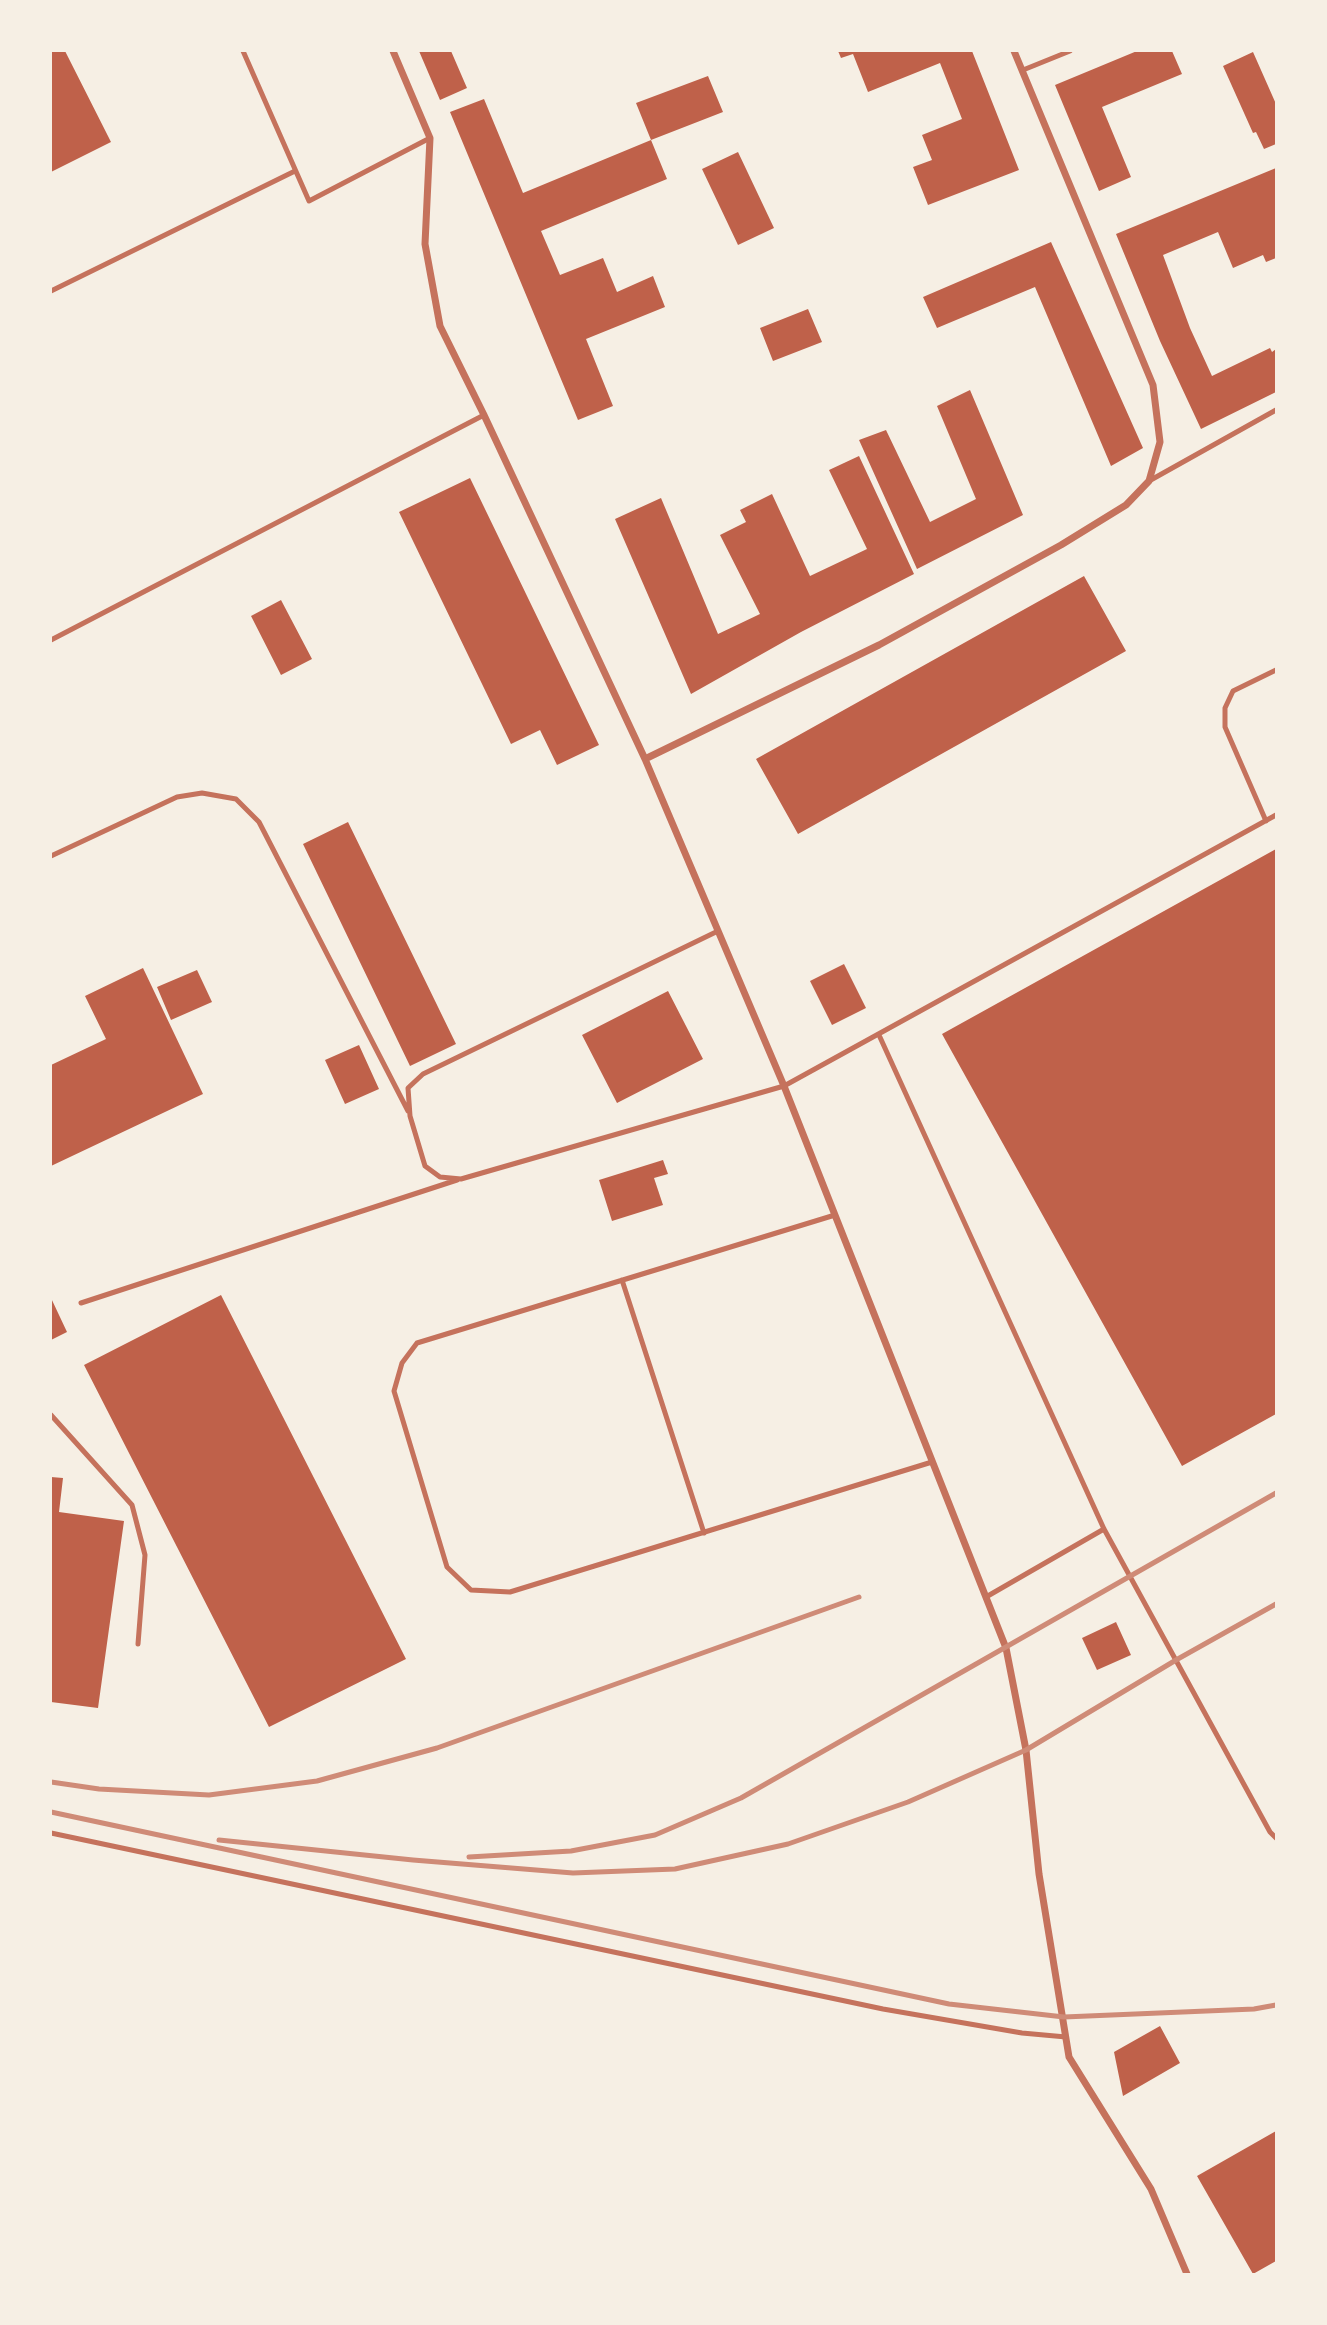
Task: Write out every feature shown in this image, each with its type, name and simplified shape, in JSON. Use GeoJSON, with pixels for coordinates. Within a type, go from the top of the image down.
{"type":"FeatureCollection","features":[{"type":"Feature","properties":{"kind":"street"},"geometry":{"type":"LineString","coordinates":[[393,51],[430,138],[425,244],[440,326],[645,759],[784,1086],[1006,1648],[1026,1750],[1039,1874],[1069,2057],[1151,2189],[1187,2274]]}},
{"type":"Feature","properties":{"kind":"street"},"geometry":{"type":"LineString","coordinates":[[645,759],[879,645],[1061,545],[1126,505],[1149,481],[1160,442],[1153,385],[1014,51]]}},
{"type":"Feature","properties":{"kind":"lane"},"geometry":{"type":"LineString","coordinates":[[243,51],[309,201],[430,138]]}},
{"type":"Feature","properties":{"kind":"lane"},"geometry":{"type":"LineString","coordinates":[[1023,70],[1070,51]]}},
{"type":"Feature","properties":{"kind":"lane"},"geometry":{"type":"LineString","coordinates":[[51,291],[295,171]]}},
{"type":"Feature","properties":{"kind":"lane"},"geometry":{"type":"LineString","coordinates":[[1149,481],[1276,410]]}},
{"type":"Feature","properties":{"kind":"lane"},"geometry":{"type":"LineString","coordinates":[[51,640],[484,415]]}},
{"type":"Feature","properties":{"kind":"lane"},"geometry":{"type":"LineString","coordinates":[[1266,821],[1225,727],[1225,708],[1233,691],[1276,670]]}},
{"type":"Feature","properties":{"kind":"lane"},"geometry":{"type":"LineString","coordinates":[[51,856],[177,797],[202,793],[236,799],[259,822],[410,1116],[425,1166],[440,1177],[461,1179]]}},
{"type":"Feature","properties":{"kind":"lane"},"geometry":{"type":"LineString","coordinates":[[81,1303],[461,1179],[784,1086],[1276,815]]}},
{"type":"Feature","properties":{"kind":"lane"},"geometry":{"type":"LineString","coordinates":[[410,1116],[408,1088],[423,1074],[718,931]]}},
{"type":"Feature","properties":{"kind":"lane"},"geometry":{"type":"LineString","coordinates":[[879,1035],[1104,1529],[1270,1832],[1276,1838]]}},
{"type":"Feature","properties":{"kind":"lane"},"geometry":{"type":"LineString","coordinates":[[835,1215],[417,1343],[401,1363],[394,1391],[447,1567],[471,1590],[510,1592],[932,1462]]}},
{"type":"Feature","properties":{"kind":"lane"},"geometry":{"type":"LineString","coordinates":[[622,1280],[704,1533]]}},
{"type":"Feature","properties":{"kind":"lane"},"geometry":{"type":"LineString","coordinates":[[51,1415],[132,1505],[145,1555],[138,1644]]}},
{"type":"Feature","properties":{"kind":"lane"},"geometry":{"type":"LineString","coordinates":[[986,1597],[1104,1529]]}},
{"type":"Feature","properties":{"kind":"lane"},"geometry":{"type":"LineString","coordinates":[[51,1833],[883,2009],[1022,2033],[1066,2037]]}},
{"type":"Feature","properties":{"kind":"building"},"geometry":{"type":"Polygon","coordinates":[[[51,51],[65,51],[111,142],[51,172],[51,51]]]}},
{"type":"Feature","properties":{"kind":"building"},"geometry":{"type":"Polygon","coordinates":[[[419,51],[451,51],[467,88],[440,100],[419,51]]]}},
{"type":"Feature","properties":{"kind":"building"},"geometry":{"type":"Polygon","coordinates":[[[838,51],[972,51],[1019,170],[928,205],[913,167],[932,160],[922,135],[962,119],[940,63],[868,92],[853,54],[841,58],[838,51]]]}},
{"type":"Feature","properties":{"kind":"building"},"geometry":{"type":"Polygon","coordinates":[[[1137,51],[1172,51],[1182,74],[1102,107],[1131,177],[1099,191],[1055,85],[1137,51]]]}},
{"type":"Feature","properties":{"kind":"building"},"geometry":{"type":"Polygon","coordinates":[[[1253,52],[1276,104],[1276,144],[1264,149],[1256,132],[1253,133],[1223,66],[1253,52]]]}},
{"type":"Feature","properties":{"kind":"building"},"geometry":{"type":"Polygon","coordinates":[[[708,76],[723,112],[651,140],[636,103],[708,76]]]}},
{"type":"Feature","properties":{"kind":"building"},"geometry":{"type":"Polygon","coordinates":[[[484,99],[523,193],[651,140],[667,179],[541,231],[560,275],[603,258],[617,292],[653,276],[665,307],[586,339],[613,406],[578,420],[450,112],[484,99]]]}},
{"type":"Feature","properties":{"kind":"building"},"geometry":{"type":"Polygon","coordinates":[[[738,152],[774,228],[738,245],[702,169],[738,152]]]}},
{"type":"Feature","properties":{"kind":"building"},"geometry":{"type":"Polygon","coordinates":[[[1276,168],[1276,258],[1266,262],[1263,255],[1233,268],[1218,232],[1163,255],[1190,328],[1212,376],[1270,348],[1272,352],[1276,349],[1276,392],[1201,429],[1160,341],[1116,234],[1276,168]]]}},
{"type":"Feature","properties":{"kind":"building"},"geometry":{"type":"Polygon","coordinates":[[[1051,242],[1143,448],[1111,466],[1035,287],[937,328],[923,297],[1051,242]]]}},
{"type":"Feature","properties":{"kind":"building"},"geometry":{"type":"Polygon","coordinates":[[[808,309],[822,342],[773,361],[760,328],[808,309]]]}},
{"type":"Feature","properties":{"kind":"building"},"geometry":{"type":"Polygon","coordinates":[[[970,390],[1023,515],[917,569],[859,440],[886,430],[930,522],[976,499],[937,406],[970,390]]]}},
{"type":"Feature","properties":{"kind":"building"},"geometry":{"type":"Polygon","coordinates":[[[859,456],[914,574],[801,632],[691,694],[615,519],[661,498],[718,634],[760,614],[720,535],[746,522],[740,510],[772,494],[810,576],[867,549],[829,470],[859,456]]]}},
{"type":"Feature","properties":{"kind":"building"},"geometry":{"type":"Polygon","coordinates":[[[470,478],[599,745],[557,765],[540,730],[511,744],[399,512],[470,478]]]}},
{"type":"Feature","properties":{"kind":"building"},"geometry":{"type":"Polygon","coordinates":[[[1084,576],[1126,651],[798,834],[756,759],[1084,576]]]}},
{"type":"Feature","properties":{"kind":"building"},"geometry":{"type":"Polygon","coordinates":[[[281,600],[312,659],[281,675],[251,616],[281,600]]]}},
{"type":"Feature","properties":{"kind":"building"},"geometry":{"type":"Polygon","coordinates":[[[348,822],[456,1044],[410,1066],[303,844],[348,822]]]}},
{"type":"Feature","properties":{"kind":"building"},"geometry":{"type":"Polygon","coordinates":[[[1276,849],[1276,1414],[1182,1466],[942,1034],[1276,849]]]}},
{"type":"Feature","properties":{"kind":"building"},"geometry":{"type":"Polygon","coordinates":[[[844,964],[866,1008],[832,1025],[810,981],[844,964]]]}},
{"type":"Feature","properties":{"kind":"building"},"geometry":{"type":"Polygon","coordinates":[[[143,968],[203,1094],[51,1166],[51,1065],[106,1039],[85,996],[143,968]]]}},
{"type":"Feature","properties":{"kind":"building"},"geometry":{"type":"Polygon","coordinates":[[[197,970],[212,1002],[171,1020],[157,987],[197,970]]]}},
{"type":"Feature","properties":{"kind":"building"},"geometry":{"type":"Polygon","coordinates":[[[668,991],[703,1059],[617,1103],[582,1035],[668,991]]]}},
{"type":"Feature","properties":{"kind":"building"},"geometry":{"type":"Polygon","coordinates":[[[359,1045],[379,1089],[345,1104],[325,1060],[359,1045]]]}},
{"type":"Feature","properties":{"kind":"building"},"geometry":{"type":"Polygon","coordinates":[[[663,1160],[668,1174],[654,1178],[663,1205],[612,1221],[599,1180],[663,1160]]]}},
{"type":"Feature","properties":{"kind":"building"},"geometry":{"type":"Polygon","coordinates":[[[221,1295],[406,1659],[269,1727],[84,1365],[221,1295]]]}},
{"type":"Feature","properties":{"kind":"building"},"geometry":{"type":"Polygon","coordinates":[[[51,1298],[67,1332],[51,1340],[51,1298]]]}},
{"type":"Feature","properties":{"kind":"building"},"geometry":{"type":"Polygon","coordinates":[[[51,1477],[63,1478],[59,1512],[124,1521],[98,1708],[51,1702],[51,1477]]]}},
{"type":"Feature","properties":{"kind":"building"},"geometry":{"type":"Polygon","coordinates":[[[1116,1622],[1131,1655],[1097,1670],[1082,1638],[1116,1622]]]}},
{"type":"Feature","properties":{"kind":"building"},"geometry":{"type":"Polygon","coordinates":[[[1160,2026],[1180,2063],[1123,2096],[1114,2052],[1160,2026]]]}},
{"type":"Feature","properties":{"kind":"building"},"geometry":{"type":"Polygon","coordinates":[[[1276,2131],[1276,2261],[1253,2274],[1197,2176],[1276,2131]]]}},
{"type":"Feature","properties":{"kind":"railway"},"geometry":{"type":"LineString","coordinates":[[469,1857],[571,1851],[655,1835],[741,1798],[1276,1493]]}},
{"type":"Feature","properties":{"kind":"railway"},"geometry":{"type":"LineString","coordinates":[[51,1782],[99,1789],[209,1795],[317,1781],[437,1748],[859,1597]]}},
{"type":"Feature","properties":{"kind":"railway"},"geometry":{"type":"LineString","coordinates":[[219,1840],[573,1873],[675,1869],[788,1844],[908,1802],[1026,1750],[1276,1604]]}},
{"type":"Feature","properties":{"kind":"railway"},"geometry":{"type":"LineString","coordinates":[[51,1812],[949,2004],[1064,2017],[1254,2009],[1276,2005]]}}]}
